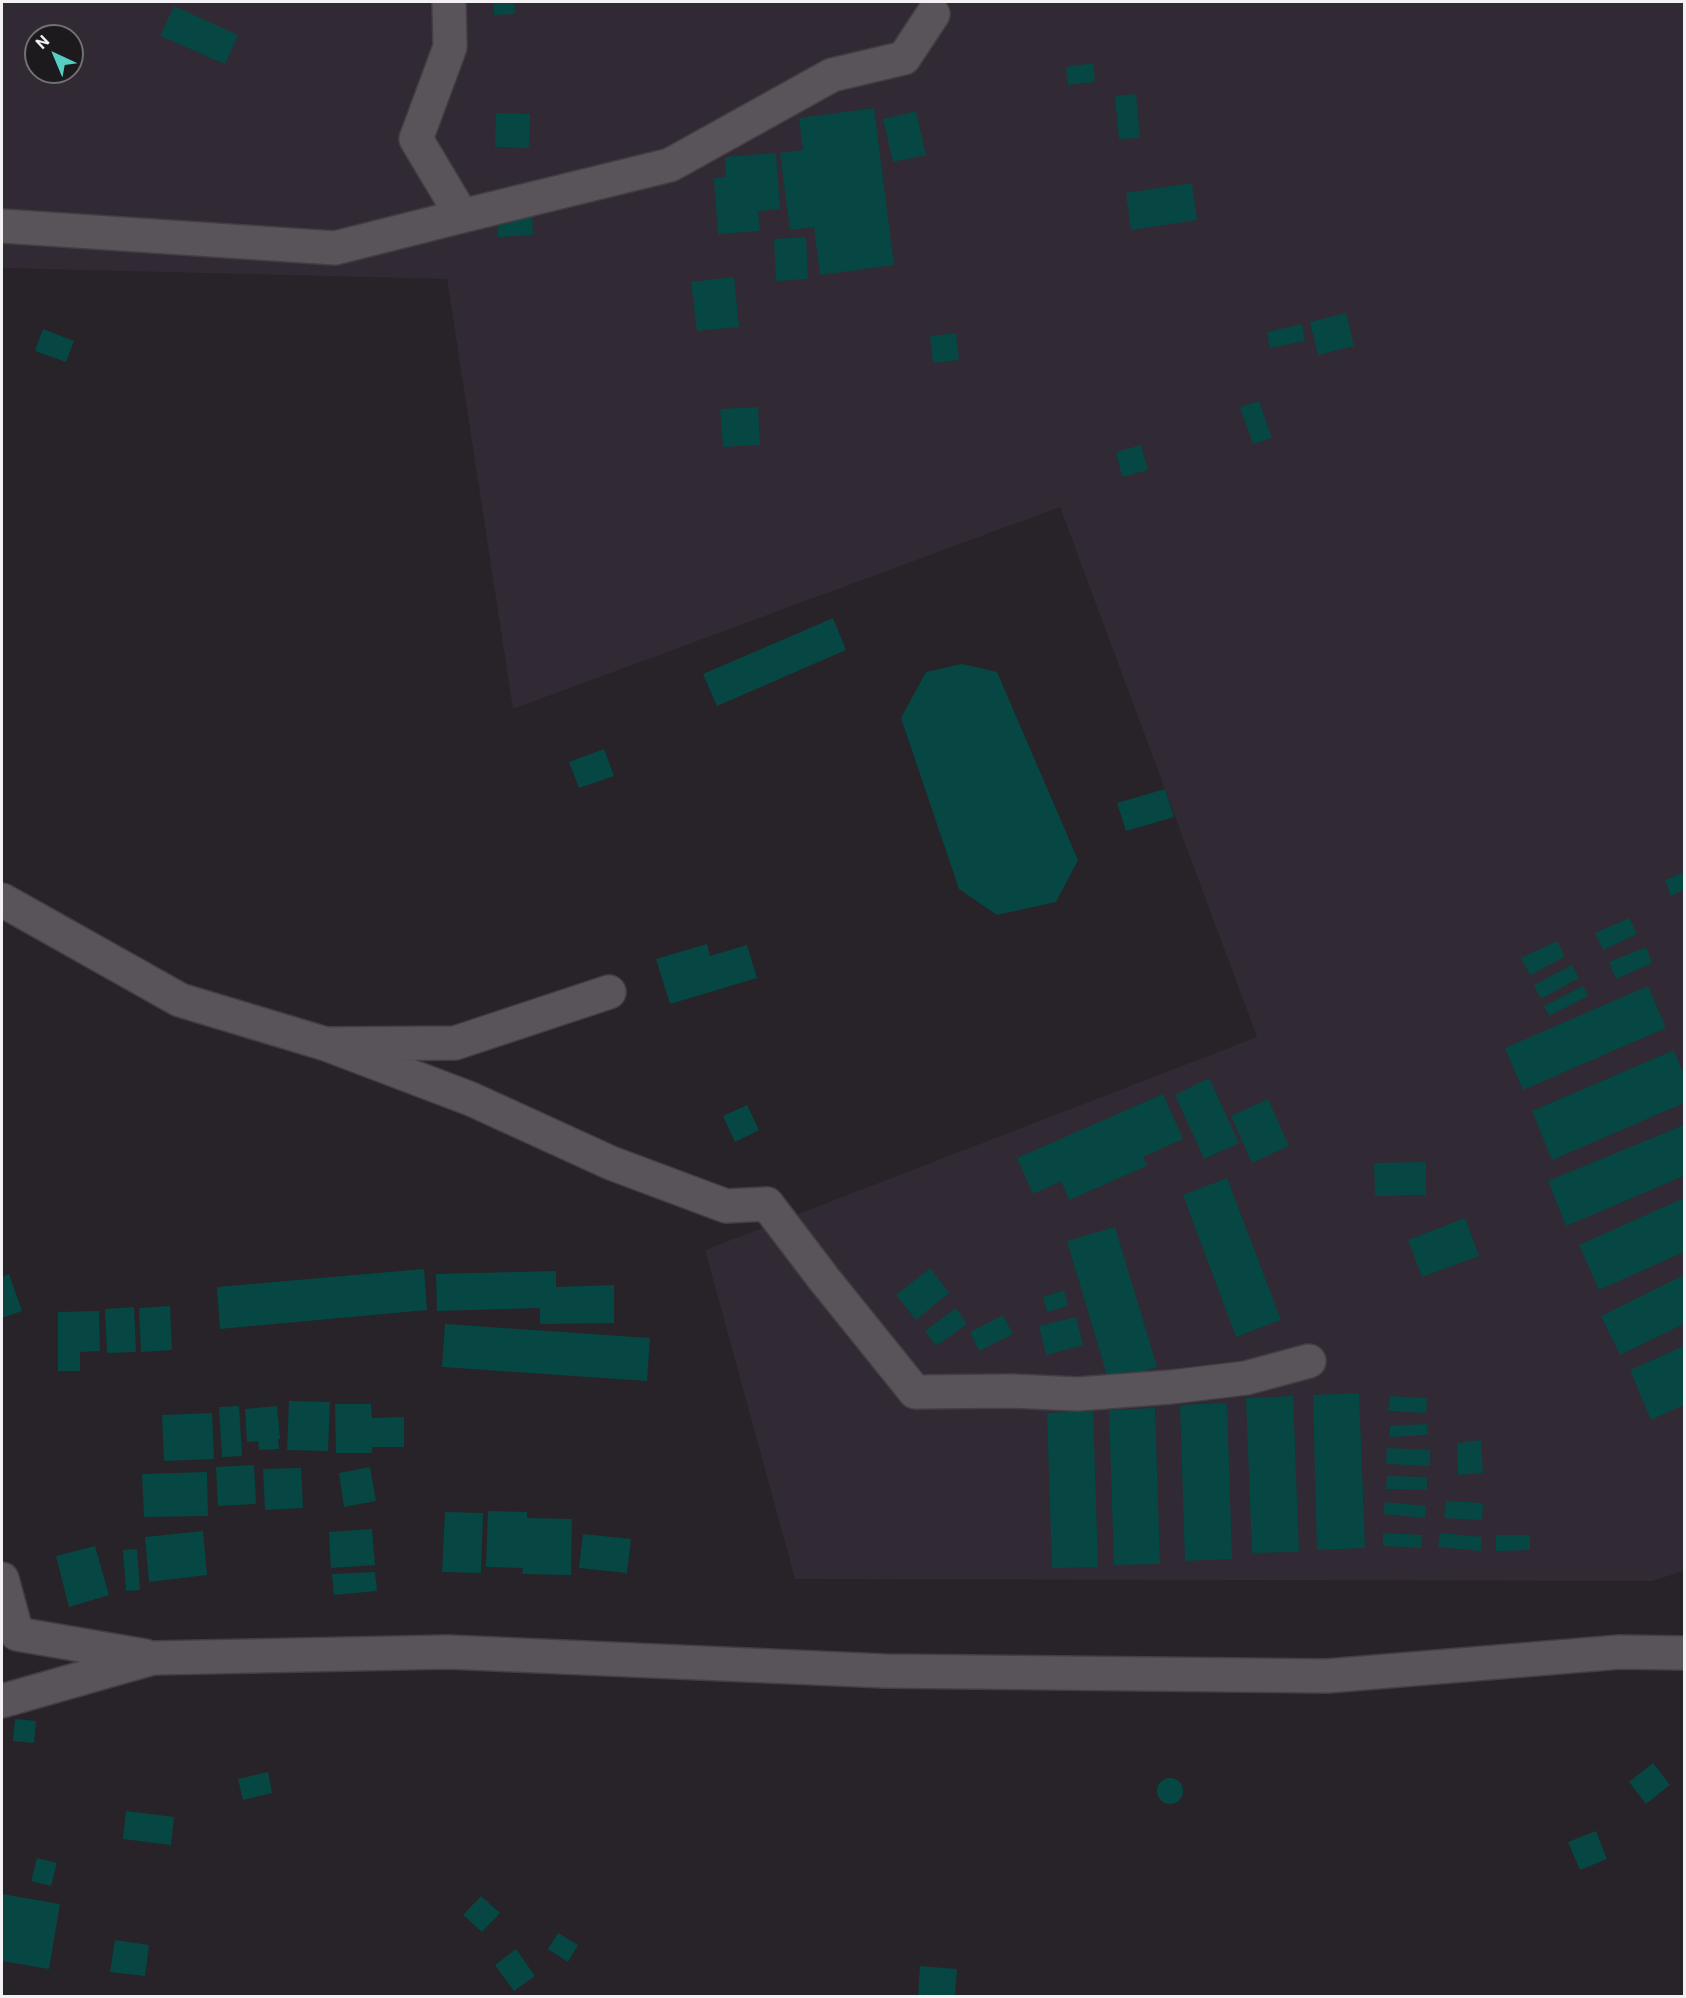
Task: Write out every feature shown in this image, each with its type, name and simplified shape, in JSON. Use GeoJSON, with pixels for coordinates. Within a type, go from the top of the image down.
{"type":"FeatureCollection","features":[{"type":"Feature","properties":{"kind":"street"},"geometry":{"type":"LineString","coordinates":[[449,2],[450,47],[416,139],[462,216]]}},
{"type":"Feature","properties":{"kind":"street"},"geometry":{"type":"LineString","coordinates":[[2,225],[335,248],[670,165],[831,75],[904,58],[933,14]]}},
{"type":"Feature","properties":{"kind":"street"},"geometry":{"type":"LineString","coordinates":[[2,900],[180,1000],[326,1044],[471,1099],[612,1163],[726,1206],[766,1204],[915,1392],[1012,1391],[1078,1394],[1171,1387],[1246,1378],[1309,1361]]}},
{"type":"Feature","properties":{"kind":"street"},"geometry":{"type":"LineString","coordinates":[[326,1044],[455,1043],[609,992]]}},
{"type":"Feature","properties":{"kind":"street"},"geometry":{"type":"LineString","coordinates":[[2,1578],[17,1634],[153,1658],[448,1652],[885,1671],[1327,1677],[1620,1652],[1684,1653]]}},
{"type":"Feature","properties":{"kind":"street"},"geometry":{"type":"LineString","coordinates":[[2,1701],[153,1658]]}},
{"type":"Feature","properties":{"kind":"shaded area"},"geometry":{"type":"Polygon","coordinates":[[[2,2],[1684,2],[1684,1571],[1652,1581],[795,1579],[705,1250],[1257,1037],[1060,507],[513,709],[447,279],[2,268],[2,2]]]}},
{"type":"Feature","properties":{"kind":"building"},"geometry":{"type":"Polygon","coordinates":[[[494,2],[514,2],[515,14],[494,15],[494,2]]]}},
{"type":"Feature","properties":{"kind":"building"},"geometry":{"type":"Polygon","coordinates":[[[174,6],[238,35],[225,64],[160,36],[174,6]]]}},
{"type":"Feature","properties":{"kind":"building"},"geometry":{"type":"Polygon","coordinates":[[[1093,63],[1095,82],[1068,85],[1066,67],[1093,63]]]}},
{"type":"Feature","properties":{"kind":"building"},"geometry":{"type":"Polygon","coordinates":[[[1136,94],[1140,138],[1119,139],[1115,96],[1136,94]]]}},
{"type":"Feature","properties":{"kind":"building"},"geometry":{"type":"Polygon","coordinates":[[[874,108],[894,265],[820,275],[814,227],[790,230],[780,153],[803,150],[799,118],[874,108]]]}},
{"type":"Feature","properties":{"kind":"building"},"geometry":{"type":"Polygon","coordinates":[[[916,111],[926,155],[893,162],[883,119],[916,111]]]}},
{"type":"Feature","properties":{"kind":"building"},"geometry":{"type":"Polygon","coordinates":[[[496,113],[530,114],[529,148],[495,147],[496,113]]]}},
{"type":"Feature","properties":{"kind":"building"},"geometry":{"type":"Polygon","coordinates":[[[776,153],[780,209],[758,211],[760,231],[718,234],[714,178],[726,177],[725,157],[776,153]]]}},
{"type":"Feature","properties":{"kind":"building"},"geometry":{"type":"Polygon","coordinates":[[[1192,183],[1197,220],[1131,230],[1126,193],[1192,183]]]}},
{"type":"Feature","properties":{"kind":"building"},"geometry":{"type":"Polygon","coordinates":[[[532,209],[533,235],[498,237],[497,210],[532,209]]]}},
{"type":"Feature","properties":{"kind":"building"},"geometry":{"type":"Polygon","coordinates":[[[806,237],[808,279],[776,281],[774,239],[806,237]]]}},
{"type":"Feature","properties":{"kind":"building"},"geometry":{"type":"Polygon","coordinates":[[[734,277],[739,327],[697,331],[691,282],[734,277]]]}},
{"type":"Feature","properties":{"kind":"building"},"geometry":{"type":"Polygon","coordinates":[[[1346,313],[1354,346],[1318,355],[1310,322],[1346,313]]]}},
{"type":"Feature","properties":{"kind":"building"},"geometry":{"type":"Polygon","coordinates":[[[1302,324],[1305,341],[1270,348],[1267,332],[1302,324]]]}},
{"type":"Feature","properties":{"kind":"building"},"geometry":{"type":"Polygon","coordinates":[[[43,329],[74,341],[66,362],[35,351],[43,329]]]}},
{"type":"Feature","properties":{"kind":"building"},"geometry":{"type":"Polygon","coordinates":[[[956,333],[959,360],[933,363],[930,336],[956,333]]]}},
{"type":"Feature","properties":{"kind":"building"},"geometry":{"type":"Polygon","coordinates":[[[1259,401],[1272,438],[1253,444],[1240,407],[1259,401]]]}},
{"type":"Feature","properties":{"kind":"building"},"geometry":{"type":"Polygon","coordinates":[[[758,407],[760,445],[723,447],[720,409],[758,407]]]}},
{"type":"Feature","properties":{"kind":"building"},"geometry":{"type":"Polygon","coordinates":[[[1141,445],[1148,470],[1122,477],[1116,452],[1141,445]]]}},
{"type":"Feature","properties":{"kind":"building"},"geometry":{"type":"Polygon","coordinates":[[[833,618],[846,650],[717,706],[703,674],[833,618]]]}},
{"type":"Feature","properties":{"kind":"building"},"geometry":{"type":"Polygon","coordinates":[[[962,664],[997,672],[1078,860],[1056,902],[997,915],[959,889],[901,718],[926,672],[962,664]]]}},
{"type":"Feature","properties":{"kind":"building"},"geometry":{"type":"Polygon","coordinates":[[[604,749],[614,776],[579,788],[569,762],[604,749]]]}},
{"type":"Feature","properties":{"kind":"building"},"geometry":{"type":"Polygon","coordinates":[[[1165,789],[1174,817],[1126,831],[1117,803],[1165,789]]]}},
{"type":"Feature","properties":{"kind":"building"},"geometry":{"type":"Polygon","coordinates":[[[1684,872],[1684,890],[1671,896],[1665,880],[1684,872]]]}},
{"type":"Feature","properties":{"kind":"building"},"geometry":{"type":"Polygon","coordinates":[[[1629,918],[1637,934],[1603,950],[1595,933],[1629,918]]]}},
{"type":"Feature","properties":{"kind":"building"},"geometry":{"type":"Polygon","coordinates":[[[1557,941],[1565,957],[1530,975],[1521,958],[1557,941]]]}},
{"type":"Feature","properties":{"kind":"building"},"geometry":{"type":"Polygon","coordinates":[[[707,944],[710,956],[747,945],[757,978],[670,1004],[656,959],[707,944]]]}},
{"type":"Feature","properties":{"kind":"building"},"geometry":{"type":"Polygon","coordinates":[[[1646,947],[1652,963],[1616,979],[1609,962],[1646,947]]]}},
{"type":"Feature","properties":{"kind":"building"},"geometry":{"type":"Polygon","coordinates":[[[1572,965],[1579,978],[1541,999],[1534,985],[1572,965]]]}},
{"type":"Feature","properties":{"kind":"building"},"geometry":{"type":"Polygon","coordinates":[[[1583,986],[1588,996],[1549,1016],[1544,1006],[1583,986]]]}},
{"type":"Feature","properties":{"kind":"building"},"geometry":{"type":"Polygon","coordinates":[[[1648,986],[1666,1028],[1523,1090],[1505,1048],[1648,986]]]}},
{"type":"Feature","properties":{"kind":"building"},"geometry":{"type":"Polygon","coordinates":[[[1674,1050],[1684,1075],[1684,1103],[1552,1160],[1532,1111],[1674,1050]]]}},
{"type":"Feature","properties":{"kind":"building"},"geometry":{"type":"Polygon","coordinates":[[[1209,1078],[1239,1143],[1204,1159],[1175,1095],[1209,1078]]]}},
{"type":"Feature","properties":{"kind":"building"},"geometry":{"type":"Polygon","coordinates":[[[1163,1094],[1183,1139],[1143,1157],[1147,1166],[1069,1200],[1061,1181],[1033,1194],[1017,1158],[1163,1094]]]}},
{"type":"Feature","properties":{"kind":"building"},"geometry":{"type":"Polygon","coordinates":[[[1268,1099],[1289,1146],[1252,1163],[1231,1116],[1268,1099]]]}},
{"type":"Feature","properties":{"kind":"building"},"geometry":{"type":"Polygon","coordinates":[[[747,1105],[759,1130],[735,1142],[723,1116],[747,1105]]]}},
{"type":"Feature","properties":{"kind":"building"},"geometry":{"type":"Polygon","coordinates":[[[1684,1125],[1684,1176],[1566,1226],[1548,1181],[1684,1125]]]}},
{"type":"Feature","properties":{"kind":"building"},"geometry":{"type":"Polygon","coordinates":[[[1426,1162],[1426,1195],[1375,1196],[1374,1163],[1426,1162]]]}},
{"type":"Feature","properties":{"kind":"building"},"geometry":{"type":"Polygon","coordinates":[[[1227,1178],[1281,1320],[1236,1337],[1183,1195],[1227,1178]]]}},
{"type":"Feature","properties":{"kind":"building"},"geometry":{"type":"Polygon","coordinates":[[[1684,1198],[1684,1252],[1599,1290],[1579,1245],[1684,1198]]]}},
{"type":"Feature","properties":{"kind":"building"},"geometry":{"type":"Polygon","coordinates":[[[1465,1218],[1479,1256],[1422,1277],[1408,1240],[1465,1218]]]}},
{"type":"Feature","properties":{"kind":"building"},"geometry":{"type":"Polygon","coordinates":[[[1115,1227],[1157,1367],[1109,1382],[1067,1241],[1115,1227]]]}},
{"type":"Feature","properties":{"kind":"building"},"geometry":{"type":"Polygon","coordinates":[[[930,1268],[949,1293],[916,1320],[896,1295],[930,1268]]]}},
{"type":"Feature","properties":{"kind":"building"},"geometry":{"type":"Polygon","coordinates":[[[424,1269],[427,1310],[220,1329],[217,1287],[424,1269]]]}},
{"type":"Feature","properties":{"kind":"building"},"geometry":{"type":"Polygon","coordinates":[[[556,1271],[556,1287],[614,1285],[614,1323],[540,1324],[540,1308],[437,1311],[436,1274],[556,1271]]]}},
{"type":"Feature","properties":{"kind":"building"},"geometry":{"type":"Polygon","coordinates":[[[9,1274],[22,1311],[2,1318],[2,1277],[9,1274]]]}},
{"type":"Feature","properties":{"kind":"building"},"geometry":{"type":"Polygon","coordinates":[[[1684,1275],[1684,1324],[1620,1355],[1601,1316],[1684,1275]]]}},
{"type":"Feature","properties":{"kind":"building"},"geometry":{"type":"Polygon","coordinates":[[[1064,1290],[1068,1306],[1047,1312],[1043,1297],[1064,1290]]]}},
{"type":"Feature","properties":{"kind":"building"},"geometry":{"type":"Polygon","coordinates":[[[170,1306],[172,1350],[141,1352],[139,1308],[170,1306]]]}},
{"type":"Feature","properties":{"kind":"building"},"geometry":{"type":"Polygon","coordinates":[[[134,1307],[136,1352],[107,1353],[105,1309],[134,1307]]]}},
{"type":"Feature","properties":{"kind":"building"},"geometry":{"type":"Polygon","coordinates":[[[956,1308],[967,1324],[936,1346],[925,1331],[956,1308]]]}},
{"type":"Feature","properties":{"kind":"building"},"geometry":{"type":"Polygon","coordinates":[[[99,1311],[100,1351],[80,1352],[80,1371],[58,1371],[58,1312],[99,1311]]]}},
{"type":"Feature","properties":{"kind":"building"},"geometry":{"type":"Polygon","coordinates":[[[1003,1315],[1013,1334],[979,1351],[970,1332],[1003,1315]]]}},
{"type":"Feature","properties":{"kind":"building"},"geometry":{"type":"Polygon","coordinates":[[[1076,1317],[1083,1345],[1046,1355],[1039,1326],[1076,1317]]]}},
{"type":"Feature","properties":{"kind":"building"},"geometry":{"type":"Polygon","coordinates":[[[445,1324],[650,1338],[647,1381],[442,1367],[445,1324]]]}},
{"type":"Feature","properties":{"kind":"building"},"geometry":{"type":"Polygon","coordinates":[[[1684,1346],[1684,1405],[1651,1420],[1630,1370],[1684,1346]]]}},
{"type":"Feature","properties":{"kind":"building"},"geometry":{"type":"Polygon","coordinates":[[[1359,1393],[1365,1548],[1317,1550],[1313,1395],[1359,1393]]]}},
{"type":"Feature","properties":{"kind":"building"},"geometry":{"type":"Polygon","coordinates":[[[1293,1396],[1299,1552],[1252,1553],[1246,1398],[1293,1396]]]}},
{"type":"Feature","properties":{"kind":"building"},"geometry":{"type":"Polygon","coordinates":[[[1390,1396],[1427,1398],[1426,1413],[1388,1411],[1390,1396]]]}},
{"type":"Feature","properties":{"kind":"building"},"geometry":{"type":"Polygon","coordinates":[[[289,1401],[330,1402],[328,1451],[287,1450],[289,1401]]]}},
{"type":"Feature","properties":{"kind":"building"},"geometry":{"type":"Polygon","coordinates":[[[1227,1403],[1232,1559],[1185,1561],[1180,1405],[1227,1403]]]}},
{"type":"Feature","properties":{"kind":"building"},"geometry":{"type":"Polygon","coordinates":[[[335,1404],[371,1404],[372,1418],[404,1417],[404,1447],[372,1447],[372,1453],[336,1453],[335,1404]]]}},
{"type":"Feature","properties":{"kind":"building"},"geometry":{"type":"Polygon","coordinates":[[[239,1406],[242,1456],[222,1457],[219,1407],[239,1406]]]}},
{"type":"Feature","properties":{"kind":"building"},"geometry":{"type":"Polygon","coordinates":[[[277,1406],[279,1449],[259,1450],[258,1441],[247,1442],[245,1409],[277,1406]]]}},
{"type":"Feature","properties":{"kind":"building"},"geometry":{"type":"Polygon","coordinates":[[[1155,1408],[1160,1564],[1114,1565],[1109,1410],[1155,1408]]]}},
{"type":"Feature","properties":{"kind":"building"},"geometry":{"type":"Polygon","coordinates":[[[1093,1411],[1098,1567],[1052,1568],[1047,1413],[1093,1411]]]}},
{"type":"Feature","properties":{"kind":"building"},"geometry":{"type":"Polygon","coordinates":[[[212,1413],[214,1459],[164,1461],[162,1415],[212,1413]]]}},
{"type":"Feature","properties":{"kind":"building"},"geometry":{"type":"Polygon","coordinates":[[[1427,1424],[1428,1435],[1390,1437],[1390,1426],[1427,1424]]]}},
{"type":"Feature","properties":{"kind":"building"},"geometry":{"type":"Polygon","coordinates":[[[1481,1440],[1483,1473],[1458,1475],[1457,1443],[1481,1440]]]}},
{"type":"Feature","properties":{"kind":"building"},"geometry":{"type":"Polygon","coordinates":[[[1387,1448],[1430,1450],[1430,1466],[1386,1464],[1387,1448]]]}},
{"type":"Feature","properties":{"kind":"building"},"geometry":{"type":"Polygon","coordinates":[[[254,1465],[256,1504],[218,1506],[216,1467],[254,1465]]]}},
{"type":"Feature","properties":{"kind":"building"},"geometry":{"type":"Polygon","coordinates":[[[370,1467],[376,1501],[344,1507],[339,1473],[370,1467]]]}},
{"type":"Feature","properties":{"kind":"building"},"geometry":{"type":"Polygon","coordinates":[[[301,1468],[303,1508],[265,1510],[263,1469],[301,1468]]]}},
{"type":"Feature","properties":{"kind":"building"},"geometry":{"type":"Polygon","coordinates":[[[207,1472],[208,1516],[144,1517],[142,1474],[207,1472]]]}},
{"type":"Feature","properties":{"kind":"building"},"geometry":{"type":"Polygon","coordinates":[[[1387,1476],[1427,1477],[1427,1490],[1386,1489],[1387,1476]]]}},
{"type":"Feature","properties":{"kind":"building"},"geometry":{"type":"Polygon","coordinates":[[[1446,1501],[1483,1503],[1482,1520],[1444,1518],[1446,1501]]]}},
{"type":"Feature","properties":{"kind":"building"},"geometry":{"type":"Polygon","coordinates":[[[1385,1502],[1426,1506],[1425,1518],[1383,1514],[1385,1502]]]}},
{"type":"Feature","properties":{"kind":"building"},"geometry":{"type":"Polygon","coordinates":[[[488,1511],[527,1512],[527,1518],[572,1519],[571,1575],[522,1574],[523,1568],[486,1567],[488,1511]]]}},
{"type":"Feature","properties":{"kind":"building"},"geometry":{"type":"Polygon","coordinates":[[[445,1512],[483,1513],[481,1573],[442,1572],[445,1512]]]}},
{"type":"Feature","properties":{"kind":"building"},"geometry":{"type":"Polygon","coordinates":[[[372,1529],[375,1565],[331,1568],[329,1532],[372,1529]]]}},
{"type":"Feature","properties":{"kind":"building"},"geometry":{"type":"Polygon","coordinates":[[[203,1531],[207,1575],[149,1582],[145,1537],[203,1531]]]}},
{"type":"Feature","properties":{"kind":"building"},"geometry":{"type":"Polygon","coordinates":[[[1383,1533],[1422,1535],[1421,1548],[1383,1546],[1383,1533]]]}},
{"type":"Feature","properties":{"kind":"building"},"geometry":{"type":"Polygon","coordinates":[[[1440,1533],[1482,1537],[1481,1551],[1438,1547],[1440,1533]]]}},
{"type":"Feature","properties":{"kind":"building"},"geometry":{"type":"Polygon","coordinates":[[[583,1534],[631,1539],[627,1573],[579,1568],[583,1534]]]}},
{"type":"Feature","properties":{"kind":"building"},"geometry":{"type":"Polygon","coordinates":[[[1496,1535],[1530,1535],[1530,1550],[1496,1551],[1496,1535]]]}},
{"type":"Feature","properties":{"kind":"building"},"geometry":{"type":"Polygon","coordinates":[[[95,1546],[109,1595],[69,1607],[56,1556],[95,1546]]]}},
{"type":"Feature","properties":{"kind":"building"},"geometry":{"type":"Polygon","coordinates":[[[137,1549],[140,1590],[126,1591],[123,1550],[137,1549]]]}},
{"type":"Feature","properties":{"kind":"building"},"geometry":{"type":"Polygon","coordinates":[[[375,1572],[377,1591],[334,1595],[332,1574],[375,1572]]]}},
{"type":"Feature","properties":{"kind":"building"},"geometry":{"type":"Polygon","coordinates":[[[15,1719],[36,1721],[34,1743],[13,1741],[15,1719]]]}},
{"type":"Feature","properties":{"kind":"building"},"geometry":{"type":"Polygon","coordinates":[[[1653,1763],[1670,1785],[1646,1804],[1629,1782],[1653,1763]]]}},
{"type":"Feature","properties":{"kind":"building"},"geometry":{"type":"Polygon","coordinates":[[[268,1772],[272,1793],[243,1800],[238,1779],[268,1772]]]}},
{"type":"Feature","properties":{"kind":"building"},"geometry":{"type":"Polygon","coordinates":[[[1170,1778],[1179,1782],[1183,1791],[1179,1800],[1170,1804],[1161,1800],[1157,1791],[1161,1782],[1170,1778]]]}},
{"type":"Feature","properties":{"kind":"building"},"geometry":{"type":"Polygon","coordinates":[[[126,1811],[174,1817],[171,1845],[123,1839],[126,1811]]]}},
{"type":"Feature","properties":{"kind":"building"},"geometry":{"type":"Polygon","coordinates":[[[1596,1831],[1607,1859],[1580,1870],[1568,1842],[1596,1831]]]}},
{"type":"Feature","properties":{"kind":"building"},"geometry":{"type":"Polygon","coordinates":[[[37,1858],[57,1863],[51,1886],[31,1881],[37,1858]]]}},
{"type":"Feature","properties":{"kind":"building"},"geometry":{"type":"Polygon","coordinates":[[[2,1894],[60,1904],[49,1969],[2,1961],[2,1894]]]}},
{"type":"Feature","properties":{"kind":"building"},"geometry":{"type":"Polygon","coordinates":[[[481,1896],[500,1913],[482,1932],[463,1915],[481,1896]]]}},
{"type":"Feature","properties":{"kind":"building"},"geometry":{"type":"Polygon","coordinates":[[[558,1933],[578,1945],[568,1962],[548,1949],[558,1933]]]}},
{"type":"Feature","properties":{"kind":"building"},"geometry":{"type":"Polygon","coordinates":[[[115,1940],[149,1945],[145,1976],[110,1972],[115,1940]]]}},
{"type":"Feature","properties":{"kind":"building"},"geometry":{"type":"Polygon","coordinates":[[[516,1949],[535,1976],[514,1991],[495,1965],[516,1949]]]}},
{"type":"Feature","properties":{"kind":"building"},"geometry":{"type":"Polygon","coordinates":[[[920,1966],[957,1969],[955,1996],[918,1996],[920,1966]]]}}]}
